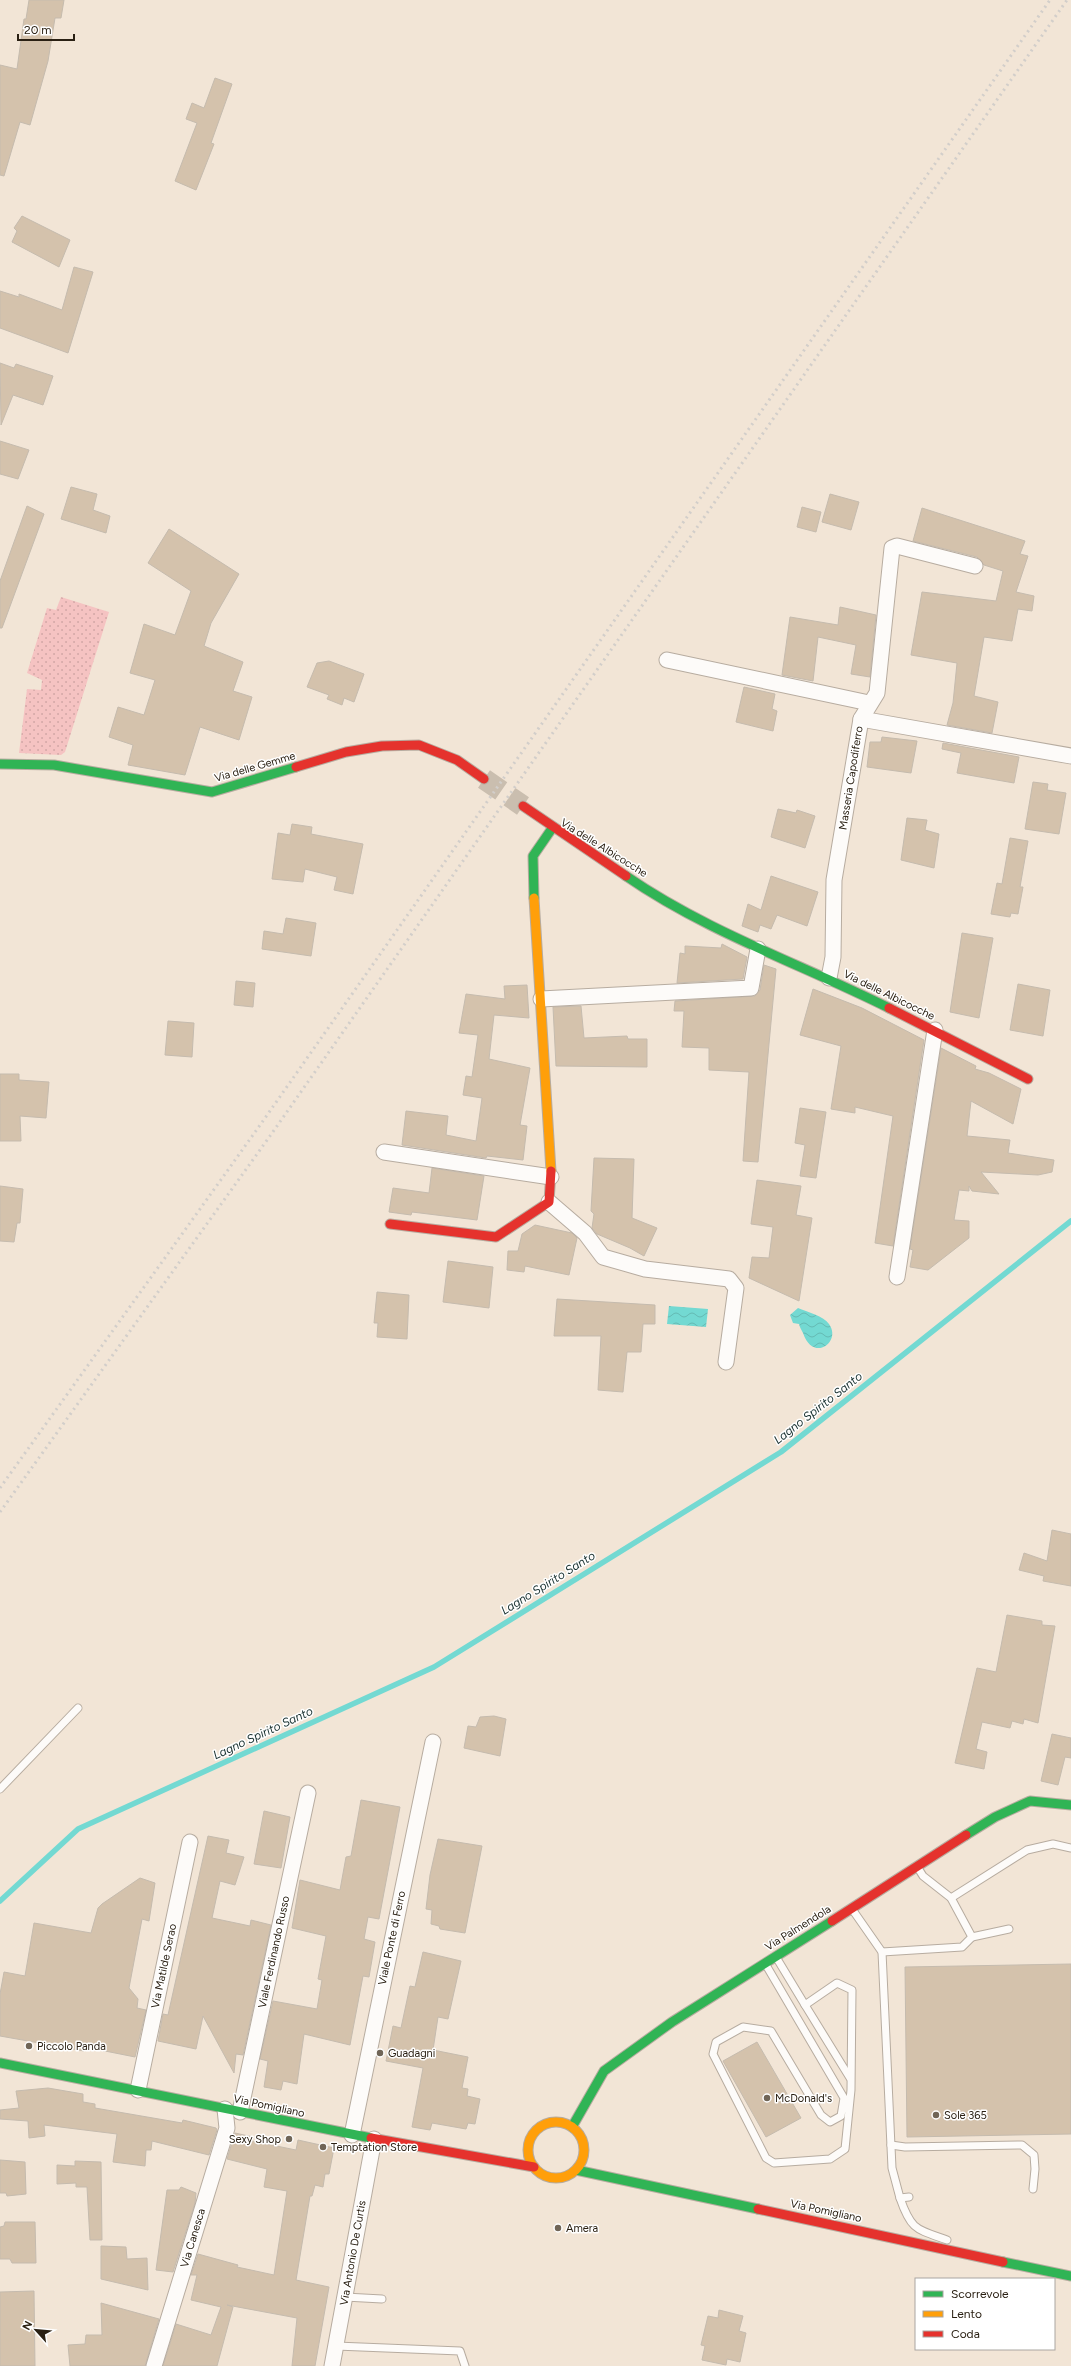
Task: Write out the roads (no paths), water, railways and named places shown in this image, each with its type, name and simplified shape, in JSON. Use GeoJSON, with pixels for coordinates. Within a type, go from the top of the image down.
{"type":"FeatureCollection","features":[{"type":"Feature","properties":{"kind":"street","name":"Masseria Capodiferro"},"geometry":{"type":"LineString","coordinates":[[829,978],[833,957],[834,880],[861,719],[869,703],[877,693],[892,548],[897,546],[976,566]]}},
{"type":"Feature","properties":{"kind":"street"},"geometry":{"type":"LineString","coordinates":[[667,660],[869,703]]}},
{"type":"Feature","properties":{"kind":"street"},"geometry":{"type":"LineString","coordinates":[[861,719],[1071,756]]}},
{"type":"Feature","properties":{"kind":"street","name":"Via delle Gemme"},"geometry":{"type":"LineString","coordinates":[[0,764],[54,765],[212,792],[346,752],[382,746],[420,745],[457,760],[484,779]]}},
{"type":"Feature","properties":{"kind":"street"},"geometry":{"type":"LineString","coordinates":[[523,806],[553,827]]}},
{"type":"Feature","properties":{"kind":"street","name":"Via delle Albicocche"},"geometry":{"type":"LineString","coordinates":[[549,1202],[551,1177],[532,870],[533,856],[553,827],[636,883],[758,949],[829,978],[935,1030],[1028,1079]]}},
{"type":"Feature","properties":{"kind":"street"},"geometry":{"type":"LineString","coordinates":[[541,999],[751,988],[758,949]]}},
{"type":"Feature","properties":{"kind":"street"},"geometry":{"type":"LineString","coordinates":[[897,1277],[935,1030]]}},
{"type":"Feature","properties":{"kind":"street"},"geometry":{"type":"LineString","coordinates":[[384,1152],[551,1177]]}},
{"type":"Feature","properties":{"kind":"street"},"geometry":{"type":"LineString","coordinates":[[390,1224],[496,1237],[549,1202],[585,1232],[603,1257],[645,1269],[729,1279],[736,1288],[726,1362]]}},
{"type":"Feature","properties":{"kind":"street","name":"Viale Ponte di Ferro"},"geometry":{"type":"LineString","coordinates":[[352,2135],[433,1742]]}},
{"type":"Feature","properties":{"kind":"street","name":"Viale Ferdinando Russo"},"geometry":{"type":"LineString","coordinates":[[240,2112],[308,1792]]}},
{"type":"Feature","properties":{"kind":"street","name":"Via Palmendola"},"geometry":{"type":"LineString","coordinates":[[572,2127],[604,2071],[672,2022],[995,1817],[1030,1801],[1071,1805]]}},
{"type":"Feature","properties":{"kind":"street","name":"Via Matilde Serao"},"geometry":{"type":"LineString","coordinates":[[138,2090],[190,1842]]}},
{"type":"Feature","properties":{"kind":"street","name":"Via Pomigliano"},"geometry":{"type":"LineString","coordinates":[[0,2063],[138,2090],[352,2135],[534,2167]]}},
{"type":"Feature","properties":{"kind":"street","name":"Via Canesca"},"geometry":{"type":"LineString","coordinates":[[154,2366],[227,2128],[225,2109]]}},
{"type":"Feature","properties":{"kind":"street"},"geometry":{"type":"LineString","coordinates":[[491,2160],[521,2152],[540,2127],[557,2122],[572,2127],[582,2139],[584,2146],[581,2163],[576,2170],[568,2176],[550,2177],[534,2167],[521,2152]]}},
{"type":"Feature","properties":{"kind":"street","name":"Via Antonio De Curtis"},"geometry":{"type":"LineString","coordinates":[[332,2366],[374,2139]]}},
{"type":"Feature","properties":{"kind":"street"},"geometry":{"type":"LineString","coordinates":[[584,2146],[595,2156]]}},
{"type":"Feature","properties":{"kind":"street"},"geometry":{"type":"LineString","coordinates":[[607,2166],[624,2181]]}},
{"type":"Feature","properties":{"kind":"street","name":"Via Pomigliano"},"geometry":{"type":"LineString","coordinates":[[576,2170],[1071,2276]]}},
{"type":"Feature","properties":{"kind":"lane"},"geometry":{"type":"LineString","coordinates":[[0,1789],[78,1708]]}},
{"type":"Feature","properties":{"kind":"lane"},"geometry":{"type":"LineString","coordinates":[[951,1898],[1027,1850],[1053,1844],[1071,1848]]}},
{"type":"Feature","properties":{"kind":"lane"},"geometry":{"type":"LineString","coordinates":[[917,1867],[923,1876],[951,1898],[972,1937]]}},
{"type":"Feature","properties":{"kind":"lane"},"geometry":{"type":"LineString","coordinates":[[852,1909],[882,1952],[892,2168],[900,2198],[907,2219],[918,2230],[955,2242]]}},
{"type":"Feature","properties":{"kind":"lane"},"geometry":{"type":"LineString","coordinates":[[882,1952],[962,1947],[972,1937],[1009,1928]]}},
{"type":"Feature","properties":{"kind":"lane"},"geometry":{"type":"LineString","coordinates":[[776,1956],[850,2078]]}},
{"type":"Feature","properties":{"kind":"lane"},"geometry":{"type":"LineString","coordinates":[[765,1963],[844,2098],[841,2116],[830,2122],[821,2115],[771,2031],[743,2027],[716,2042],[713,2054],[766,2158],[774,2163],[830,2159],[845,2149],[851,2090],[852,1990],[837,1983],[805,2005]]}},
{"type":"Feature","properties":{"kind":"lane"},"geometry":{"type":"LineString","coordinates":[[892,2145],[905,2147],[1022,2145],[1034,2155],[1035,2169],[1032,2189]]}},
{"type":"Feature","properties":{"kind":"lane"},"geometry":{"type":"LineString","coordinates":[[900,2198],[909,2197]]}},
{"type":"Feature","properties":{"kind":"lane"},"geometry":{"type":"LineString","coordinates":[[963,2245],[970,2254]]}},
{"type":"Feature","properties":{"kind":"lane"},"geometry":{"type":"LineString","coordinates":[[345,2297],[382,2299]]}},
{"type":"Feature","properties":{"kind":"lane"},"geometry":{"type":"LineString","coordinates":[[336,2346],[460,2351],[465,2366]]}},
{"type":"Feature","properties":{"kind":"water"},"geometry":{"type":"Polygon","coordinates":[[[669,1306],[708,1309],[706,1327],[667,1324],[669,1306]]]}},
{"type":"Feature","properties":{"kind":"water"},"geometry":{"type":"Polygon","coordinates":[[[798,1308],[819,1316],[827,1321],[832,1331],[832,1337],[829,1343],[819,1348],[813,1347],[808,1342],[799,1324],[793,1323],[790,1315],[798,1308]]]}},
{"type":"Feature","properties":{"kind":"waterway","name":"Lagno Spirito Santo"},"geometry":{"type":"LineString","coordinates":[[0,1901],[78,1829],[434,1667],[781,1452],[1071,1221]]}},
{"type":"Feature","properties":{"kind":"tunnel"},"geometry":{"type":"LineString","coordinates":[[484,779],[523,806]]}},
{"type":"Feature","properties":{"kind":"railway"},"geometry":{"type":"LineString","coordinates":[[0,1488],[258,1128],[1050,0]]}},
{"type":"Feature","properties":{"kind":"railway"},"geometry":{"type":"LineString","coordinates":[[0,1512],[270,1136],[1067,0]]}},
{"type":"Feature","properties":{"kind":"place","name":"Piccolo Panda"},"geometry":{"type":"Point","coordinates":[29,2046]}},
{"type":"Feature","properties":{"kind":"place","name":"Guadagni"},"geometry":{"type":"Point","coordinates":[380,2053]}},
{"type":"Feature","properties":{"kind":"place","name":"McDonald's"},"geometry":{"type":"Point","coordinates":[767,2098]}},
{"type":"Feature","properties":{"kind":"place","name":"Sole 365"},"geometry":{"type":"Point","coordinates":[936,2115]}},
{"type":"Feature","properties":{"kind":"place","name":"Sexy Shop"},"geometry":{"type":"Point","coordinates":[289,2139]}},
{"type":"Feature","properties":{"kind":"place","name":"Temptation Store"},"geometry":{"type":"Point","coordinates":[323,2147]}},
{"type":"Feature","properties":{"kind":"place","name":"Amera"},"geometry":{"type":"Point","coordinates":[558,2228]}}]}
